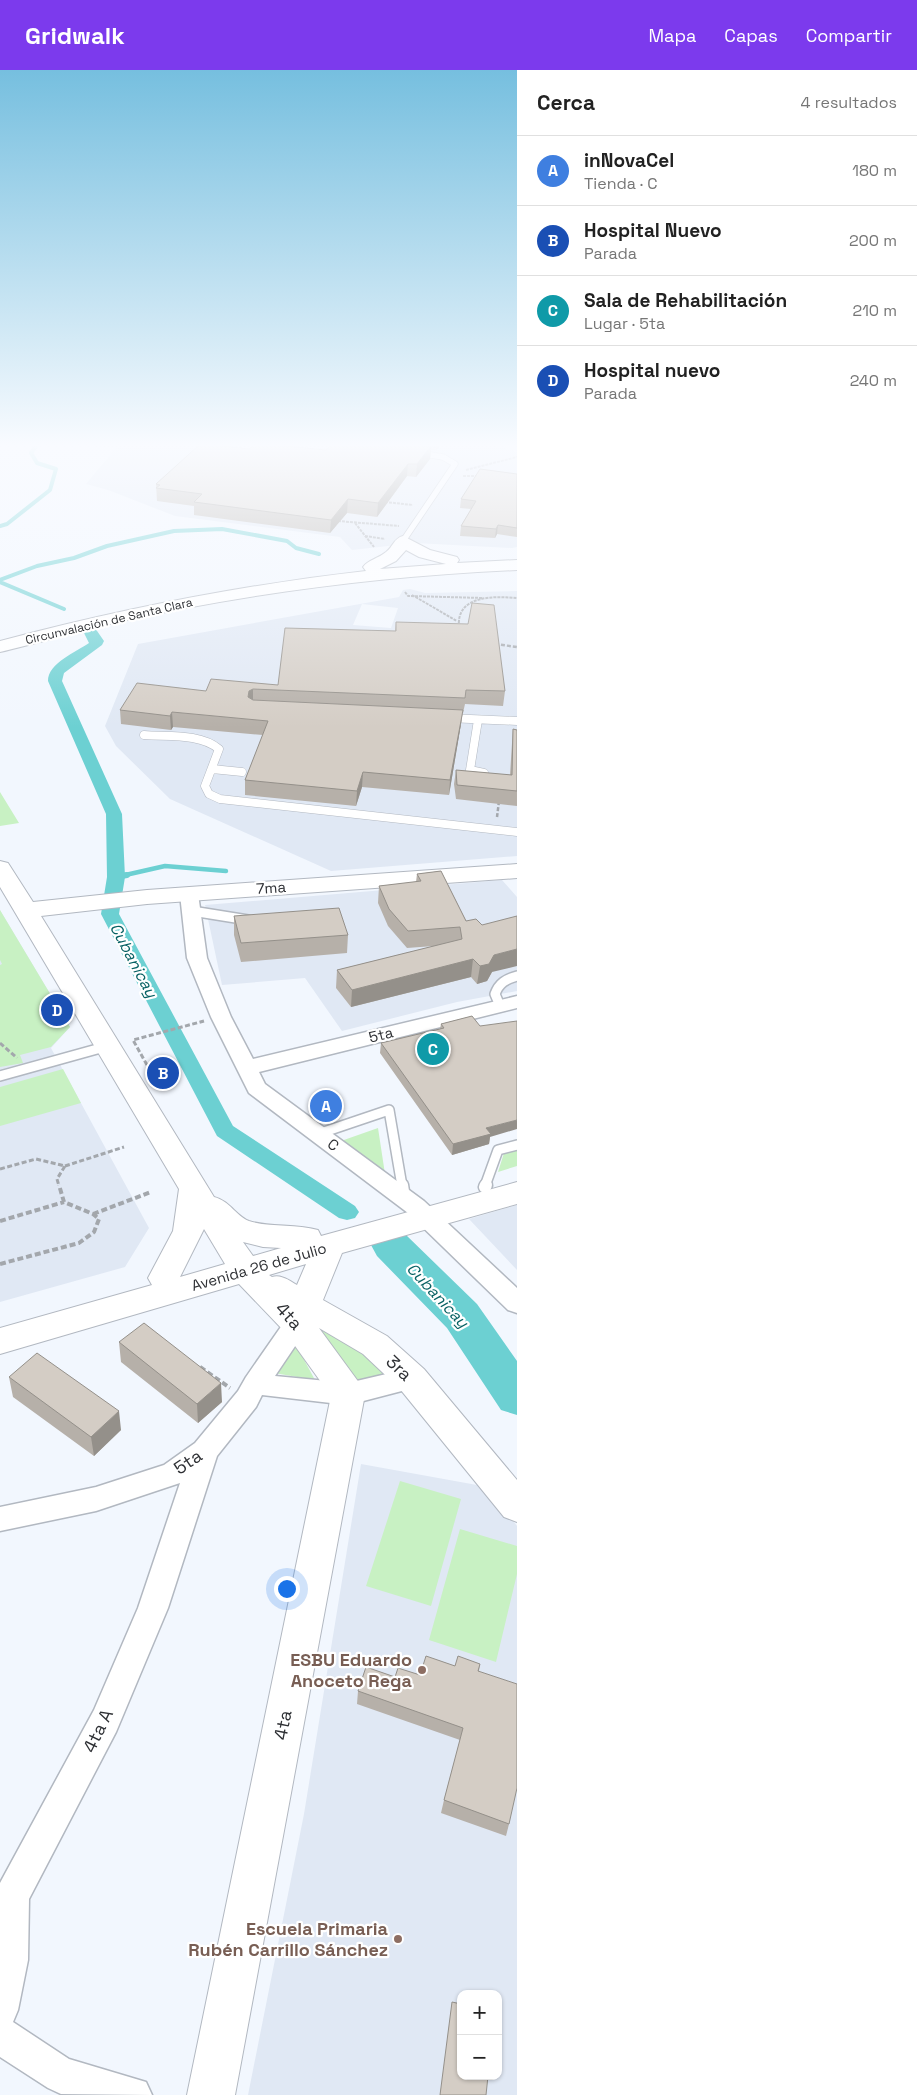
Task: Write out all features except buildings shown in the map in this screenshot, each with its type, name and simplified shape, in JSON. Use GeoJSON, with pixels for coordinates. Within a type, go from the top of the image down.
{"type":"FeatureCollection","features":[{"type":"Feature","properties":{"kind":"main road"},"geometry":{"type":"LineString","coordinates":[[371,567],[390,559],[398,552],[405,540]]}},
{"type":"Feature","properties":{"kind":"main road"},"geometry":{"type":"LineString","coordinates":[[411,540],[425,554],[451,560]]}},
{"type":"Feature","properties":{"kind":"main road","name":"Circunvalación de Santa Clara"},"geometry":{"type":"LineString","coordinates":[[0,637],[105,610],[239,584],[371,567],[451,560],[517,557]]}},
{"type":"Feature","properties":{"kind":"main road","name":"Circunvalación de Santa Clara"},"geometry":{"type":"LineString","coordinates":[[0,647],[136,613],[255,591],[376,575],[517,565]]}},
{"type":"Feature","properties":{"kind":"main road"},"geometry":{"type":"LineString","coordinates":[[0,868],[194,1189],[235,1228],[263,1236],[332,1238],[301,1314]]}},
{"type":"Feature","properties":{"kind":"main road","name":"7ma"},"geometry":{"type":"LineString","coordinates":[[26,910],[147,897],[191,903],[517,871]]}},
{"type":"Feature","properties":{"kind":"main road","name":"Avenida 26 de Julio"},"geometry":{"type":"LineString","coordinates":[[0,1341],[242,1264],[332,1238],[484,1187],[517,1179]]}},
{"type":"Feature","properties":{"kind":"main road"},"geometry":{"type":"LineString","coordinates":[[164,1278],[188,1231],[194,1189]]}},
{"type":"Feature","properties":{"kind":"main road","name":"4ta"},"geometry":{"type":"LineString","coordinates":[[194,1189],[242,1264],[301,1314],[348,1394],[211,2095]]}},
{"type":"Feature","properties":{"kind":"main road","name":"Avenida 26 de Julio"},"geometry":{"type":"LineString","coordinates":[[409,1212],[517,1193]]}},
{"type":"Feature","properties":{"kind":"main road","name":"Avenida 26 de Julio"},"geometry":{"type":"LineString","coordinates":[[0,1323],[164,1278],[242,1264]]}},
{"type":"Feature","properties":{"kind":"main road","name":"3ra"},"geometry":{"type":"LineString","coordinates":[[301,1314],[375,1345],[412,1379],[517,1506]]}},
{"type":"Feature","properties":{"kind":"street","name":"C"},"geometry":{"type":"LineString","coordinates":[[191,903],[196,958],[221,1016],[257,1088],[318,1134],[517,1303]]}},
{"type":"Feature","properties":{"kind":"street","name":"5ta"},"geometry":{"type":"LineString","coordinates":[[246,1068],[472,1018],[508,1004]]}},
{"type":"Feature","properties":{"kind":"street","name":"5ta"},"geometry":{"type":"LineString","coordinates":[[0,1519],[96,1499],[173,1474],[205,1452],[251,1391],[301,1314]]}},
{"type":"Feature","properties":{"kind":"street"},"geometry":{"type":"LineString","coordinates":[[251,1391],[348,1394],[412,1379]]}},
{"type":"Feature","properties":{"kind":"street","name":"4ta A"},"geometry":{"type":"LineString","coordinates":[[0,2010],[10,1960],[12,1896],[108,1712],[153,1608],[205,1452]]}},
{"type":"Feature","properties":{"kind":"street"},"geometry":{"type":"LineString","coordinates":[[0,2035],[61,2076],[133,2095]]}},
{"type":"Feature","properties":{"kind":"lane"},"geometry":{"type":"LineString","coordinates":[[440,718],[517,722]]}},
{"type":"Feature","properties":{"kind":"lane"},"geometry":{"type":"LineString","coordinates":[[478,720],[470,770],[490,774]]}},
{"type":"Feature","properties":{"kind":"lane"},"geometry":{"type":"LineString","coordinates":[[144,736],[205,741],[216,744],[219,749],[205,786],[208,794],[220,799],[517,832]]}},
{"type":"Feature","properties":{"kind":"lane"},"geometry":{"type":"LineString","coordinates":[[212,769],[242,772]]}},
{"type":"Feature","properties":{"kind":"lane"},"geometry":{"type":"LineString","coordinates":[[191,903],[255,921]]}},
{"type":"Feature","properties":{"kind":"lane"},"geometry":{"type":"LineString","coordinates":[[508,1004],[494,994],[496,987],[503,981],[517,976]]}},
{"type":"Feature","properties":{"kind":"lane"},"geometry":{"type":"LineString","coordinates":[[0,1076],[108,1046]]}},
{"type":"Feature","properties":{"kind":"lane"},"geometry":{"type":"LineString","coordinates":[[318,1134],[389,1110],[409,1212]]}},
{"type":"Feature","properties":{"kind":"lane"},"geometry":{"type":"LineString","coordinates":[[484,1187],[498,1150],[517,1144]]}},
{"type":"Feature","properties":{"kind":"path"},"geometry":{"type":"LineString","coordinates":[[368,540],[374,547]]}},
{"type":"Feature","properties":{"kind":"path"},"geometry":{"type":"LineString","coordinates":[[460,631],[457,621],[414,595],[517,598]]}},
{"type":"Feature","properties":{"kind":"path"},"geometry":{"type":"LineString","coordinates":[[457,621],[466,604],[489,598]]}},
{"type":"Feature","properties":{"kind":"path"},"geometry":{"type":"LineString","coordinates":[[492,644],[517,647]]}},
{"type":"Feature","properties":{"kind":"path"},"geometry":{"type":"LineString","coordinates":[[147,1065],[133,1040],[221,1016]]}},
{"type":"Feature","properties":{"kind":"path"},"geometry":{"type":"LineString","coordinates":[[0,1043],[23,1063]]}},
{"type":"Feature","properties":{"kind":"path"},"geometry":{"type":"LineString","coordinates":[[0,1169],[36,1159],[65,1166],[124,1147]]}},
{"type":"Feature","properties":{"kind":"path"},"geometry":{"type":"LineString","coordinates":[[64,1202],[57,1179],[65,1166]]}},
{"type":"Feature","properties":{"kind":"path"},"geometry":{"type":"LineString","coordinates":[[93,1214],[151,1192]]}},
{"type":"Feature","properties":{"kind":"path"},"geometry":{"type":"LineString","coordinates":[[0,1221],[64,1202],[93,1214],[99,1219],[94,1232],[79,1243],[0,1264]]}},
{"type":"Feature","properties":{"kind":"path"},"geometry":{"type":"LineString","coordinates":[[196,1364],[251,1391]]}},
{"type":"Feature","properties":{"kind":"shaded area"},"geometry":{"type":"Polygon","coordinates":[[[342,540],[517,540],[517,547],[512,548],[415,543],[352,550],[342,540]]]}},
{"type":"Feature","properties":{"kind":"shaded area"},"geometry":{"type":"Polygon","coordinates":[[[410,589],[425,593],[517,591],[517,856],[331,871],[170,799],[116,746],[105,726],[138,644],[399,597],[403,590],[410,589]],[[362,604],[353,625],[391,628],[398,608],[362,604]]]}},
{"type":"Feature","properties":{"kind":"shaded area"},"geometry":{"type":"Polygon","coordinates":[[[502,880],[517,897],[517,991],[457,1002],[342,1031],[305,978],[222,985],[205,905],[502,880]]]}},
{"type":"Feature","properties":{"kind":"shaded area"},"geometry":{"type":"Polygon","coordinates":[[[0,910],[70,1027],[51,1048],[149,1228],[125,1267],[0,1302],[0,910]]]}},
{"type":"Feature","properties":{"kind":"shaded area"},"geometry":{"type":"Polygon","coordinates":[[[517,1205],[517,1270],[469,1219],[517,1205]]]}},
{"type":"Feature","properties":{"kind":"shaded area"},"geometry":{"type":"Polygon","coordinates":[[[361,1464],[488,1487],[517,1526],[517,2095],[248,2095],[304,1814],[361,1464]]]}},
{"type":"Feature","properties":{"kind":"green space"},"geometry":{"type":"Polygon","coordinates":[[[0,792],[19,823],[0,826],[0,792]]]}},
{"type":"Feature","properties":{"kind":"green space"},"geometry":{"type":"Polygon","coordinates":[[[0,910],[70,1027],[51,1047],[20,1055],[23,1063],[0,1067],[0,965],[2,964],[0,960],[0,910]]]}},
{"type":"Feature","properties":{"kind":"green space"},"geometry":{"type":"Polygon","coordinates":[[[63,1069],[81,1103],[0,1126],[0,1087],[63,1069]]]}},
{"type":"Feature","properties":{"kind":"green space"},"geometry":{"type":"Polygon","coordinates":[[[378,1128],[385,1174],[341,1141],[378,1128]]]}},
{"type":"Feature","properties":{"kind":"green space"},"geometry":{"type":"Polygon","coordinates":[[[517,1149],[517,1166],[498,1172],[504,1153],[517,1149]]]}},
{"type":"Feature","properties":{"kind":"green space"},"geometry":{"type":"Polygon","coordinates":[[[312,1322],[366,1351],[388,1377],[355,1385],[312,1322]]]}},
{"type":"Feature","properties":{"kind":"green space"},"geometry":{"type":"Polygon","coordinates":[[[295,1343],[315,1380],[274,1373],[295,1343]]]}},
{"type":"Feature","properties":{"kind":"green space"},"geometry":{"type":"Polygon","coordinates":[[[400,1481],[461,1499],[431,1606],[366,1586],[400,1481]]]}},
{"type":"Feature","properties":{"kind":"green space"},"geometry":{"type":"Polygon","coordinates":[[[460,1529],[517,1546],[517,1574],[496,1662],[429,1640],[460,1529]]]}},
{"type":"Feature","properties":{"kind":"waterway"},"geometry":{"type":"LineString","coordinates":[[0,580],[37,566],[74,558],[107,546],[136,540]]}},
{"type":"Feature","properties":{"kind":"waterway"},"geometry":{"type":"LineString","coordinates":[[279,540],[287,541],[296,548],[319,554]]}},
{"type":"Feature","properties":{"kind":"waterway","name":"Cubanicay"},"geometry":{"type":"LineString","coordinates":[[0,582],[64,609]]}},
{"type":"Feature","properties":{"kind":"waterway","name":"Cubanicay"},"geometry":{"type":"LineString","coordinates":[[90,631],[97,641],[95,645],[58,670],[55,675],[55,681],[114,814],[116,877],[110,914],[225,1131],[347,1212]]}},
{"type":"Feature","properties":{"kind":"waterway"},"geometry":{"type":"LineString","coordinates":[[121,876],[165,866],[226,871]]}},
{"type":"Feature","properties":{"kind":"waterway"},"geometry":{"type":"LineString","coordinates":[[116,877],[127,875]]}},
{"type":"Feature","properties":{"kind":"waterway","name":"Cubanicay"},"geometry":{"type":"LineString","coordinates":[[391,1245],[462,1316],[517,1397]]}},
{"type":"Feature","properties":{"kind":"place","name":"Hospital nuevo"},"geometry":{"type":"Point","coordinates":[57,1010]}},
{"type":"Feature","properties":{"kind":"place","name":"Sala de Rehabilitación"},"geometry":{"type":"Point","coordinates":[433,1049]}},
{"type":"Feature","properties":{"kind":"place","name":"Hospital Nuevo"},"geometry":{"type":"Point","coordinates":[163,1073]}},
{"type":"Feature","properties":{"kind":"place","name":"inNovaCel"},"geometry":{"type":"Point","coordinates":[326,1106]}},
{"type":"Feature","properties":{"kind":"place","name":"ESBU Eduardo Anoceto Rega"},"geometry":{"type":"Point","coordinates":[422,1670]}},
{"type":"Feature","properties":{"kind":"place","name":"Escuela Primaria Rubén Carrillo Sánchez"},"geometry":{"type":"Point","coordinates":[398,1939]}}]}
